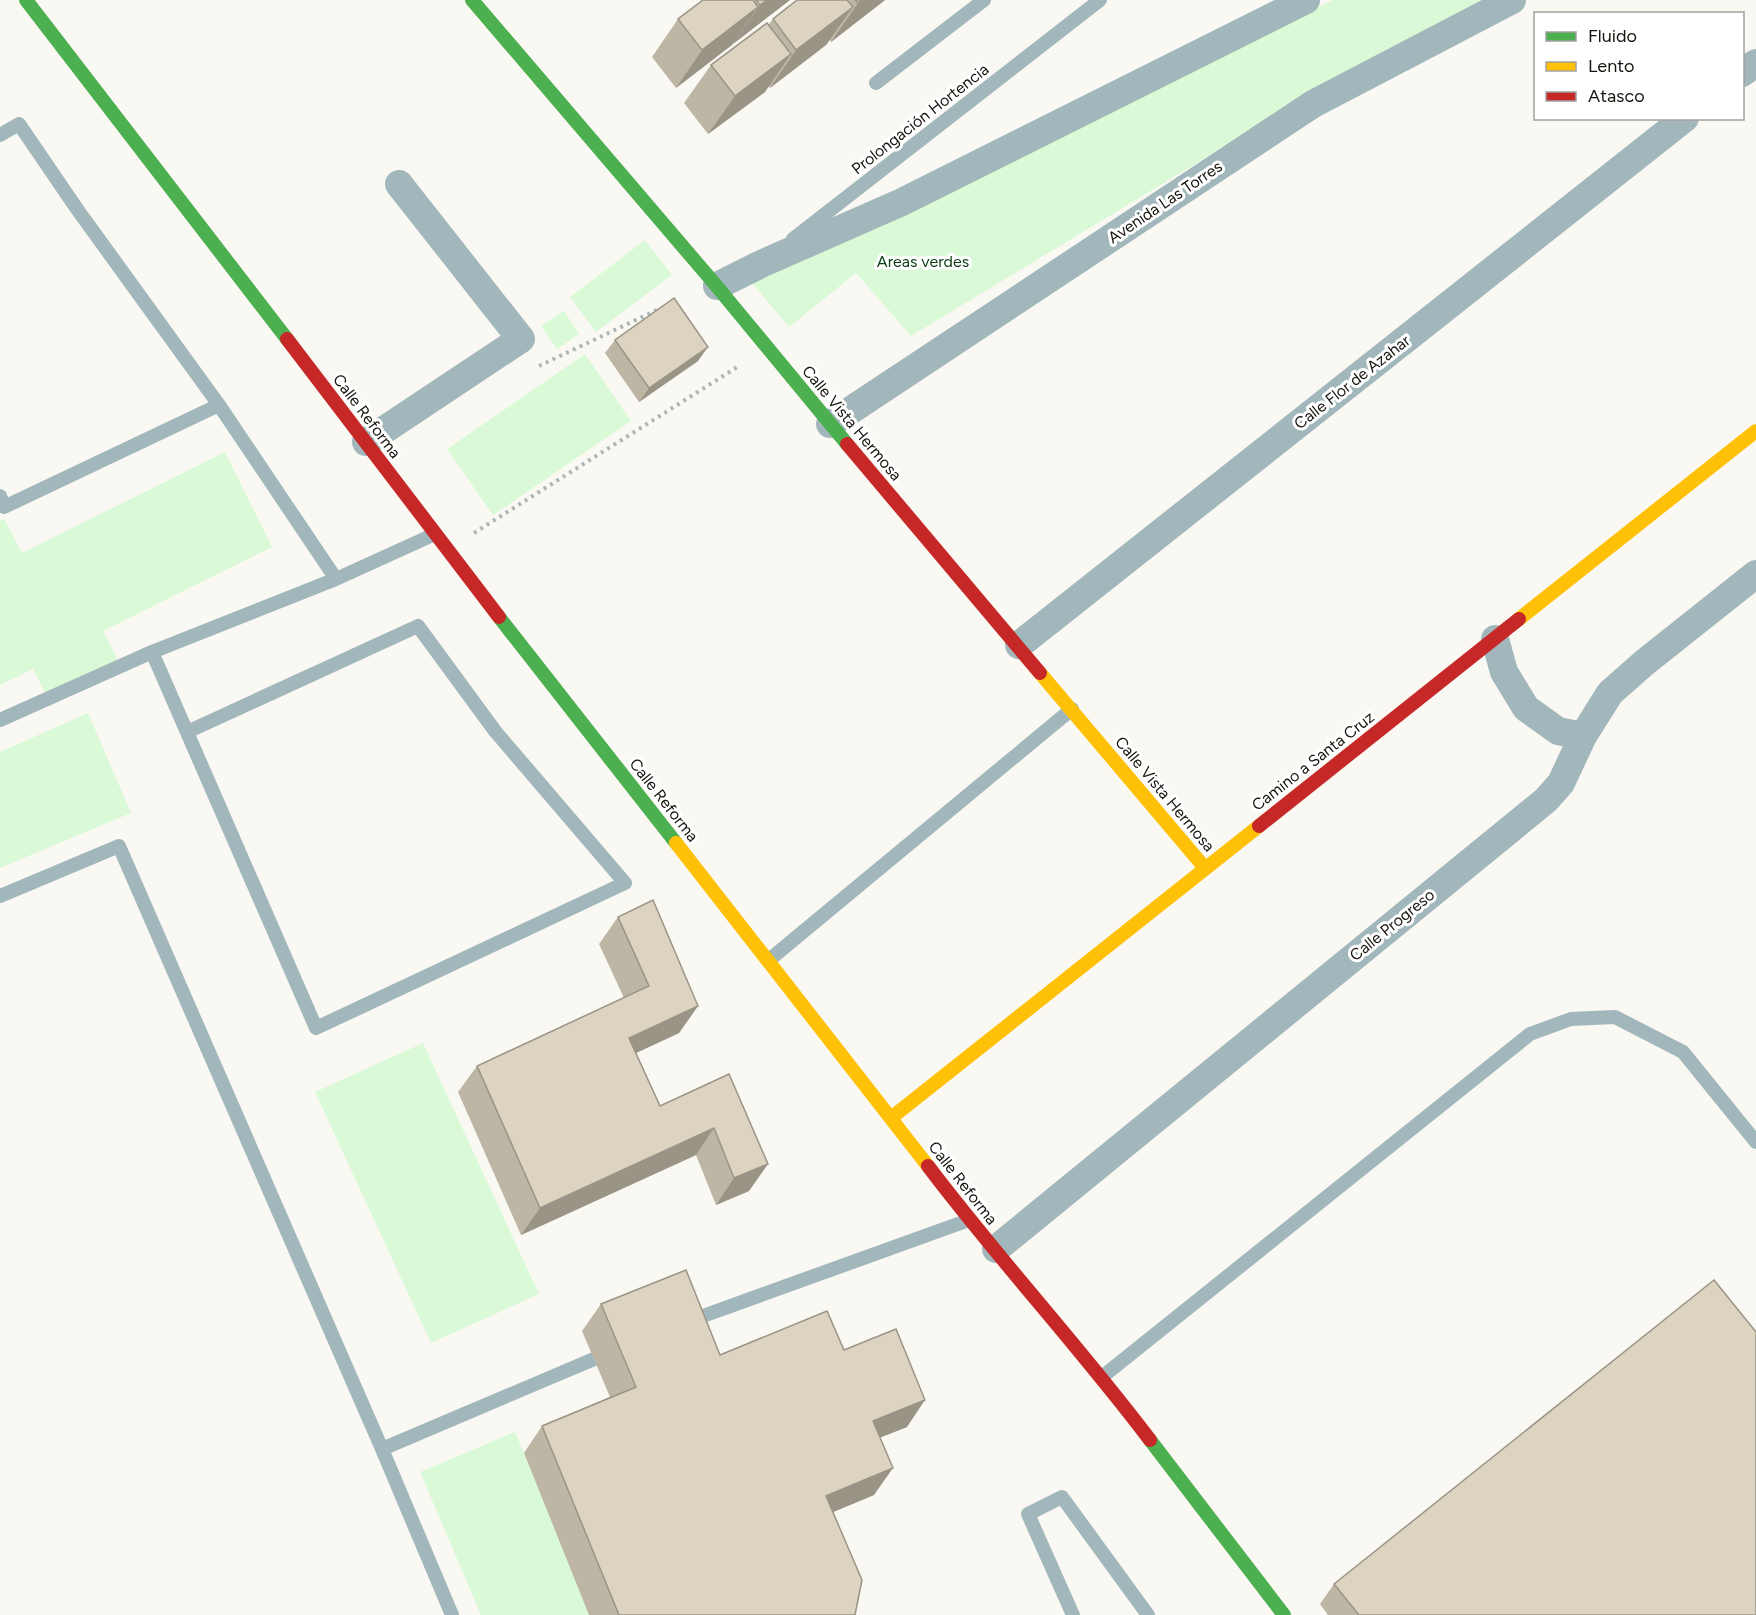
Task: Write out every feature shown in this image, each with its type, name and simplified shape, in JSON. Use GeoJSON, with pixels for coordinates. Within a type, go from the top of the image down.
{"type":"FeatureCollection","features":[{"type":"Feature","properties":{"kind":"street","name":"Calle Reforma"},"geometry":{"type":"LineString","coordinates":[[26,0],[447,550],[769,960],[969,1220],[1102,1377],[1281,1614]]}},
{"type":"Feature","properties":{"kind":"street","name":"Calle Vista Hermosa"},"geometry":{"type":"LineString","coordinates":[[473,0],[717,286],[830,424],[1205,868]]}},
{"type":"Feature","properties":{"kind":"street"},"geometry":{"type":"LineString","coordinates":[[717,286],[760,264],[902,202],[1306,0]]}},
{"type":"Feature","properties":{"kind":"street","name":"Avenida Las Torres"},"geometry":{"type":"LineString","coordinates":[[830,424],[1313,104],[1512,0]]}},
{"type":"Feature","properties":{"kind":"street"},"geometry":{"type":"LineString","coordinates":[[1744,72],[1756,63]]}},
{"type":"Feature","properties":{"kind":"street","name":"Calle Flor de Azahar"},"geometry":{"type":"LineString","coordinates":[[1019,645],[1682,120]]}},
{"type":"Feature","properties":{"kind":"street"},"geometry":{"type":"LineString","coordinates":[[366,442],[521,339],[399,184]]}},
{"type":"Feature","properties":{"kind":"street","name":"Camino a Santa Cruz"},"geometry":{"type":"LineString","coordinates":[[891,1118],[1756,431]]}},
{"type":"Feature","properties":{"kind":"street","name":"Calle Progreso"},"geometry":{"type":"LineString","coordinates":[[996,1250],[1546,800],[1561,783],[1582,736],[1610,693],[1756,574]]}},
{"type":"Feature","properties":{"kind":"street"},"geometry":{"type":"LineString","coordinates":[[1495,639],[1504,672],[1526,708],[1558,731],[1582,736]]}},
{"type":"Feature","properties":{"kind":"lane"},"geometry":{"type":"LineString","coordinates":[[876,83],[984,0]]}},
{"type":"Feature","properties":{"kind":"lane","name":"Prolongación Hortencia"},"geometry":{"type":"LineString","coordinates":[[760,264],[1100,0]]}},
{"type":"Feature","properties":{"kind":"lane"},"geometry":{"type":"LineString","coordinates":[[0,135],[19,124],[77,209],[219,405],[336,579]]}},
{"type":"Feature","properties":{"kind":"lane"},"geometry":{"type":"LineString","coordinates":[[0,496],[4,507],[219,405]]}},
{"type":"Feature","properties":{"kind":"lane"},"geometry":{"type":"LineString","coordinates":[[0,720],[152,652],[336,579],[435,534]]}},
{"type":"Feature","properties":{"kind":"lane"},"geometry":{"type":"LineString","coordinates":[[152,652],[316,1028],[625,883],[495,730],[418,626],[187,732]]}},
{"type":"Feature","properties":{"kind":"lane"},"geometry":{"type":"LineString","coordinates":[[769,960],[1072,710]]}},
{"type":"Feature","properties":{"kind":"lane"},"geometry":{"type":"LineString","coordinates":[[0,896],[119,846],[452,1615]]}},
{"type":"Feature","properties":{"kind":"lane"},"geometry":{"type":"LineString","coordinates":[[1102,1377],[1530,1034],[1571,1019],[1615,1017],[1683,1052],[1756,1143]]}},
{"type":"Feature","properties":{"kind":"lane"},"geometry":{"type":"LineString","coordinates":[[678,1325],[969,1220]]}},
{"type":"Feature","properties":{"kind":"lane"},"geometry":{"type":"LineString","coordinates":[[382,1449],[594,1359]]}},
{"type":"Feature","properties":{"kind":"lane"},"geometry":{"type":"LineString","coordinates":[[1073,1615],[1028,1514],[1062,1497],[1148,1615]]}},
{"type":"Feature","properties":{"kind":"path"},"geometry":{"type":"LineString","coordinates":[[447,550],[768,348]]}},
{"type":"Feature","properties":{"kind":"green space","name":"Areas verdes"},"geometry":{"type":"Polygon","coordinates":[[[1333,0],[1487,0],[1268,120],[911,336],[856,273],[789,327],[752,283],[1333,0]]]}},
{"type":"Feature","properties":{"kind":"green space"},"geometry":{"type":"Polygon","coordinates":[[[645,240],[672,275],[596,332],[570,297],[645,240]]]}},
{"type":"Feature","properties":{"kind":"green space"},"geometry":{"type":"Polygon","coordinates":[[[564,311],[579,334],[557,349],[541,326],[564,311]]]}},
{"type":"Feature","properties":{"kind":"green space"},"geometry":{"type":"Polygon","coordinates":[[[585,354],[631,421],[493,515],[447,449],[585,354]]]}},
{"type":"Feature","properties":{"kind":"green space"},"geometry":{"type":"Polygon","coordinates":[[[225,452],[272,547],[103,631],[118,660],[46,695],[33,669],[0,685],[0,521],[4,519],[22,553],[225,452]]]}},
{"type":"Feature","properties":{"kind":"green space"},"geometry":{"type":"Polygon","coordinates":[[[88,713],[131,813],[0,868],[0,752],[88,713]]]}},
{"type":"Feature","properties":{"kind":"green space"},"geometry":{"type":"Polygon","coordinates":[[[423,1043],[539,1294],[431,1343],[315,1092],[423,1043]]]}},
{"type":"Feature","properties":{"kind":"green space"},"geometry":{"type":"Polygon","coordinates":[[[515,1432],[589,1615],[481,1615],[420,1472],[515,1432]]]}},
{"type":"Feature","properties":{"kind":"building"},"geometry":{"type":"Polygon","coordinates":[[[703,0],[753,0],[758,7],[702,50],[678,19],[703,0]]]}},
{"type":"Feature","properties":{"kind":"building"},"geometry":{"type":"Polygon","coordinates":[[[756,0],[767,0],[760,5],[756,0]]]}},
{"type":"Feature","properties":{"kind":"building"},"geometry":{"type":"Polygon","coordinates":[[[797,0],[847,0],[853,7],[796,50],[773,19],[797,0]]]}},
{"type":"Feature","properties":{"kind":"building"},"geometry":{"type":"Polygon","coordinates":[[[767,23],[791,54],[735,96],[711,65],[767,23]]]}},
{"type":"Feature","properties":{"kind":"building"},"geometry":{"type":"Polygon","coordinates":[[[674,298],[708,347],[649,388],[615,340],[674,298]]]}},
{"type":"Feature","properties":{"kind":"building"},"geometry":{"type":"Polygon","coordinates":[[[653,900],[698,1006],[629,1038],[660,1106],[729,1074],[768,1164],[734,1178],[714,1128],[540,1208],[477,1066],[649,986],[618,917],[653,900]]]}},
{"type":"Feature","properties":{"kind":"building"},"geometry":{"type":"Polygon","coordinates":[[[686,1270],[720,1355],[827,1311],[844,1350],[896,1329],[925,1400],[873,1421],[893,1468],[826,1496],[862,1580],[855,1615],[619,1615],[542,1426],[636,1387],[601,1304],[686,1270]]]}},
{"type":"Feature","properties":{"kind":"building"},"geometry":{"type":"Polygon","coordinates":[[[1714,1280],[1756,1332],[1756,1615],[1359,1615],[1334,1584],[1714,1280]]]}},
{"type":"Feature","properties":{"kind":"traffic: fast"},"geometry":{"type":"LineString","coordinates":[[26,0],[287,339]]}},
{"type":"Feature","properties":{"kind":"traffic: fast"},"geometry":{"type":"LineString","coordinates":[[472,0],[714,283],[847,444]]}},
{"type":"Feature","properties":{"kind":"traffic: fast"},"geometry":{"type":"LineString","coordinates":[[499,617],[676,843]]}},
{"type":"Feature","properties":{"kind":"traffic: fast"},"geometry":{"type":"LineString","coordinates":[[1150,1440],[1284,1615]]}},
{"type":"Feature","properties":{"kind":"traffic: slow"},"geometry":{"type":"LineString","coordinates":[[1519,619],[1756,431]]}},
{"type":"Feature","properties":{"kind":"traffic: slow"},"geometry":{"type":"LineString","coordinates":[[1040,673],[1205,868]]}},
{"type":"Feature","properties":{"kind":"traffic: slow"},"geometry":{"type":"LineString","coordinates":[[891,1118],[1259,826]]}},
{"type":"Feature","properties":{"kind":"traffic: slow"},"geometry":{"type":"LineString","coordinates":[[676,843],[928,1166]]}},
{"type":"Feature","properties":{"kind":"traffic: jam"},"geometry":{"type":"LineString","coordinates":[[287,339],[499,617]]}},
{"type":"Feature","properties":{"kind":"traffic: jam"},"geometry":{"type":"LineString","coordinates":[[847,444],[1040,673]]}},
{"type":"Feature","properties":{"kind":"traffic: jam"},"geometry":{"type":"LineString","coordinates":[[1259,826],[1519,619]]}},
{"type":"Feature","properties":{"kind":"traffic: jam"},"geometry":{"type":"LineString","coordinates":[[928,1166],[1150,1440]]}}]}
